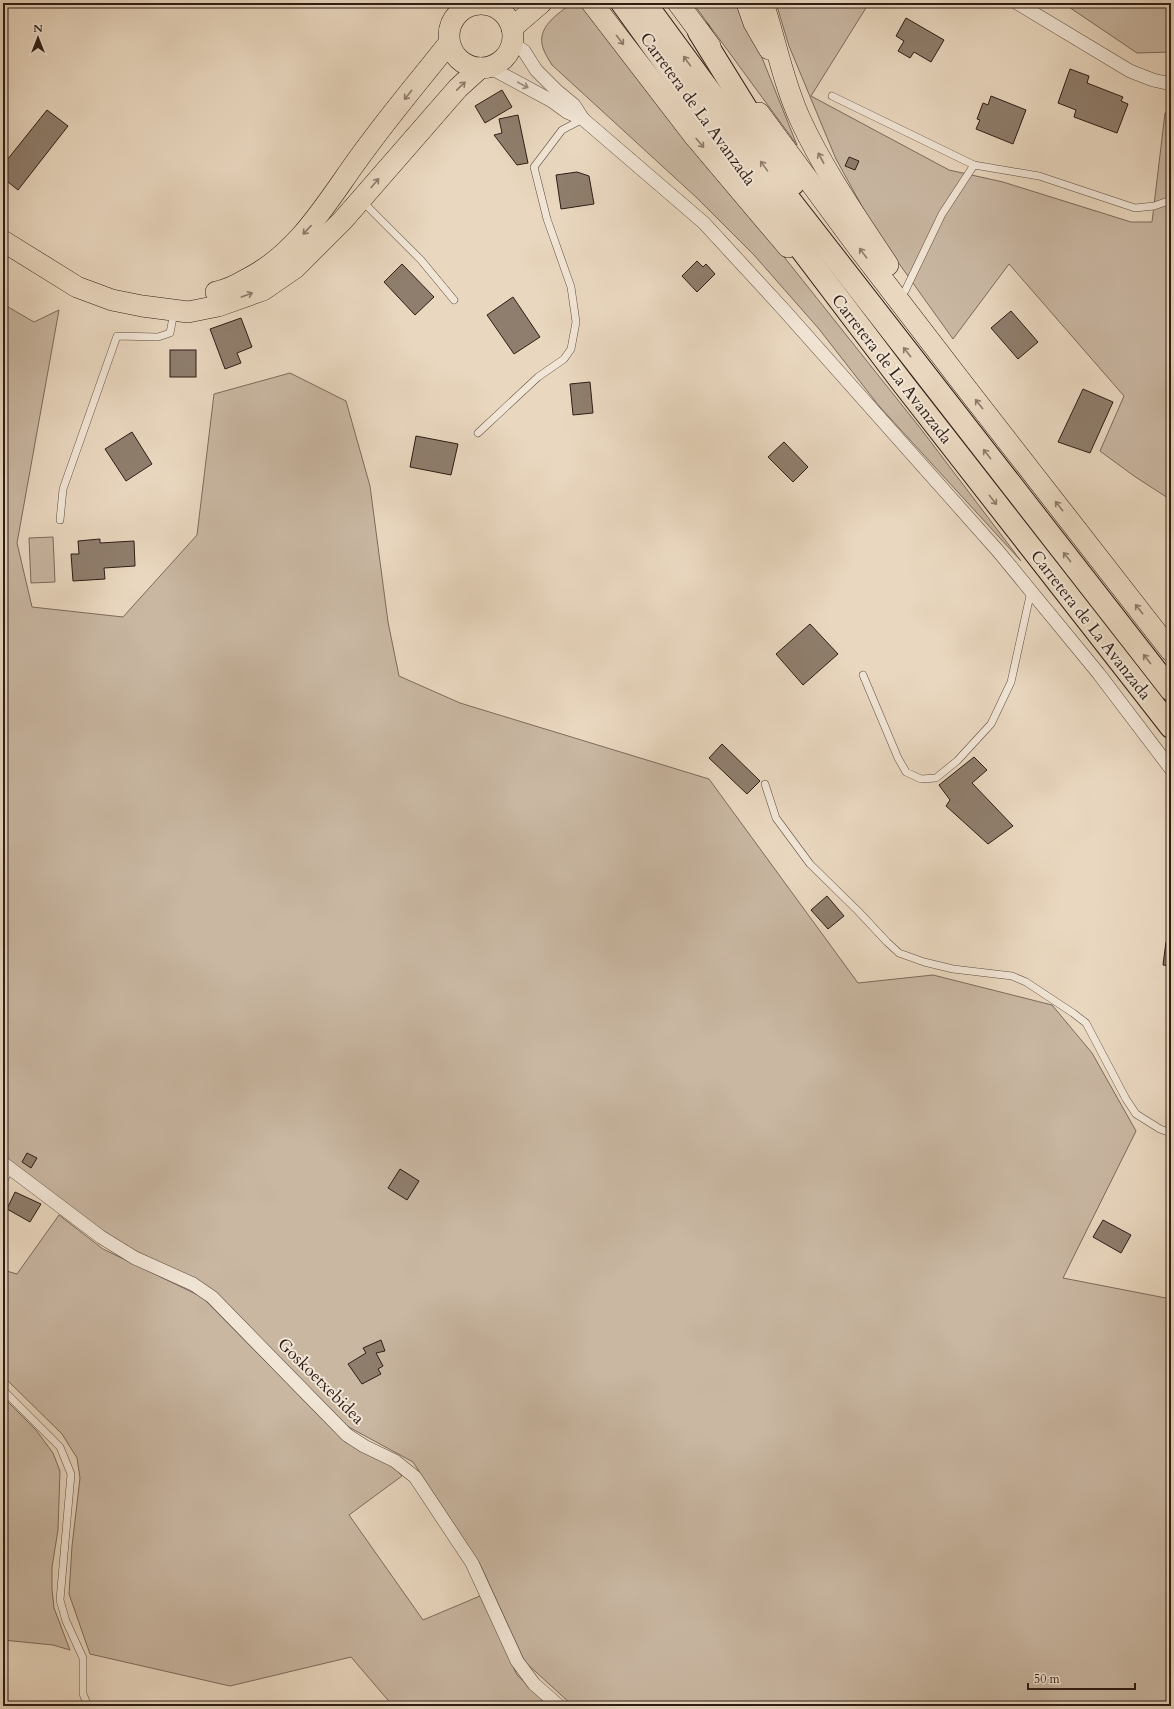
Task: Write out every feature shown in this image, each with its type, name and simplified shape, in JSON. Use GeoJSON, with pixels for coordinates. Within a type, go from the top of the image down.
{"type":"FeatureCollection","features":[{"type":"Feature","properties":{"kind":"highway","name":"Carretera de La Avanzada"},"geometry":{"type":"LineString","coordinates":[[622,3],[763,199],[901,381],[1171,727]]}},
{"type":"Feature","properties":{"kind":"highway","name":"Carretera de La Avanzada"},"geometry":{"type":"LineString","coordinates":[[646,3],[782,190],[1171,690]]}},
{"type":"Feature","properties":{"kind":"highway"},"geometry":{"type":"LineString","coordinates":[[699,32],[856,285]]}},
{"type":"Feature","properties":{"kind":"main road"},"geometry":{"type":"LineString","coordinates":[[443,3],[448,14],[449,35],[452,51],[464,63],[485,67]]}},
{"type":"Feature","properties":{"kind":"main road"},"geometry":{"type":"LineString","coordinates":[[3,241],[77,287],[112,300],[142,306],[188,312],[218,306],[263,290],[295,268],[343,220],[458,88],[485,67],[497,64],[504,58],[512,36],[541,3]]}},
{"type":"Feature","properties":{"kind":"main road"},"geometry":{"type":"LineString","coordinates":[[678,3],[857,246],[1171,651]]}},
{"type":"Feature","properties":{"kind":"main road"},"geometry":{"type":"LineString","coordinates":[[746,3],[754,23],[782,72]]}},
{"type":"Feature","properties":{"kind":"main road"},"geometry":{"type":"LineString","coordinates":[[763,3],[782,72],[800,119],[839,192],[905,291],[934,329],[963,384]]}},
{"type":"Feature","properties":{"kind":"main road"},"geometry":{"type":"LineString","coordinates":[[165,308],[226,290],[262,271],[288,250],[314,222],[449,35],[454,17],[462,10],[471,5],[487,4],[504,14],[512,36]]}},
{"type":"Feature","properties":{"kind":"main road"},"geometry":{"type":"LineString","coordinates":[[594,6],[700,143],[901,381]]}},
{"type":"Feature","properties":{"kind":"street"},"geometry":{"type":"LineString","coordinates":[[1017,3],[1130,71],[1153,80],[1171,84]]}},
{"type":"Feature","properties":{"kind":"street"},"geometry":{"type":"LineString","coordinates":[[512,36],[536,70],[557,91],[574,104],[583,119]]}},
{"type":"Feature","properties":{"kind":"street"},"geometry":{"type":"LineString","coordinates":[[485,67],[552,101],[568,112],[583,119],[704,223],[998,550],[1099,674],[1171,769]]}},
{"type":"Feature","properties":{"kind":"street","name":"Goskoetxebidea"},"geometry":{"type":"LineString","coordinates":[[6,1165],[101,1237],[135,1258],[193,1284],[212,1297],[346,1435],[364,1446],[395,1461],[415,1477],[472,1563],[517,1661],[534,1684],[559,1706]]}},
{"type":"Feature","properties":{"kind":"lane"},"geometry":{"type":"LineString","coordinates":[[832,96],[974,165],[1039,176],[1135,208],[1154,206],[1171,200]]}},
{"type":"Feature","properties":{"kind":"lane"},"geometry":{"type":"LineString","coordinates":[[478,433],[538,377],[564,358],[571,349],[576,322],[571,287],[547,219],[534,168],[562,130],[583,119]]}},
{"type":"Feature","properties":{"kind":"lane"},"geometry":{"type":"LineString","coordinates":[[905,291],[942,214],[974,165]]}},
{"type":"Feature","properties":{"kind":"lane"},"geometry":{"type":"LineString","coordinates":[[361,200],[421,260],[454,300]]}},
{"type":"Feature","properties":{"kind":"lane"},"geometry":{"type":"LineString","coordinates":[[60,520],[63,489],[117,336],[158,337],[170,333],[165,308]]}},
{"type":"Feature","properties":{"kind":"lane"},"geometry":{"type":"LineString","coordinates":[[863,675],[898,758],[906,772],[921,779],[936,778],[957,761],[991,724],[1010,682],[1032,591]]}},
{"type":"Feature","properties":{"kind":"lane"},"geometry":{"type":"LineString","coordinates":[[765,784],[776,818],[810,864],[887,942],[899,952],[924,962],[953,969],[1012,976],[1026,982],[1073,1013],[1086,1023],[1126,1099],[1136,1114],[1160,1129],[1171,1133]]}},
{"type":"Feature","properties":{"kind":"lane"},"geometry":{"type":"LineString","coordinates":[[3,1182],[6,1165]]}},
{"type":"Feature","properties":{"kind":"lane"},"geometry":{"type":"LineString","coordinates":[[3,1390],[60,1447],[71,1474],[60,1600],[66,1621],[83,1658],[83,1694],[88,1706]]}},
{"type":"Feature","properties":{"kind":"shaded area"},"geometry":{"type":"Polygon","coordinates":[[[572,3],[582,3],[921,429],[1021,561],[879,406],[819,329],[754,255],[697,198],[552,65],[543,48],[542,40],[545,27],[572,3]]]}},
{"type":"Feature","properties":{"kind":"shaded area"},"geometry":{"type":"Polygon","coordinates":[[[693,3],[740,3],[797,145],[693,3]]]}},
{"type":"Feature","properties":{"kind":"shaded area"},"geometry":{"type":"Polygon","coordinates":[[[776,3],[869,3],[811,96],[949,170],[1003,182],[1131,222],[1152,222],[1165,113],[1171,114],[1171,500],[1134,476],[1100,451],[1124,396],[1009,264],[953,339],[875,230],[836,159],[789,46],[776,3]]]}},
{"type":"Feature","properties":{"kind":"shaded area"},"geometry":{"type":"Polygon","coordinates":[[[1063,3],[1171,3],[1171,52],[1137,53],[1063,3]]]}},
{"type":"Feature","properties":{"kind":"shaded area"},"geometry":{"type":"Polygon","coordinates":[[[3,304],[34,322],[59,310],[17,543],[32,607],[123,617],[197,535],[214,394],[290,373],[346,401],[370,486],[388,622],[399,676],[460,703],[709,779],[858,983],[933,975],[1052,1005],[1092,1053],[1136,1131],[1063,1278],[1171,1299],[1171,1706],[573,1706],[525,1662],[480,1564],[413,1462],[345,1425],[208,1287],[122,1244],[3,1159],[3,304]]]}},
{"type":"Feature","properties":{"kind":"shaded area"},"geometry":{"type":"Polygon","coordinates":[[[53,537],[55,582],[31,583],[29,538],[53,537]]]}},
{"type":"Feature","properties":{"kind":"shaded area"},"geometry":{"type":"Polygon","coordinates":[[[59,1215],[103,1249],[202,1297],[345,1442],[391,1464],[402,1476],[349,1515],[423,1620],[480,1596],[517,1675],[551,1706],[393,1706],[351,1657],[230,1686],[90,1654],[69,1594],[72,1546],[80,1478],[77,1458],[62,1434],[3,1376],[3,1270],[17,1274],[59,1215]]]}},
{"type":"Feature","properties":{"kind":"shaded area"},"geometry":{"type":"Polygon","coordinates":[[[3,1397],[36,1430],[53,1453],[60,1471],[58,1530],[52,1567],[52,1589],[54,1608],[70,1650],[53,1645],[3,1640],[3,1397]]]}},
{"type":"Feature","properties":{"kind":"building"},"geometry":{"type":"Polygon","coordinates":[[[906,18],[944,40],[931,62],[914,52],[910,58],[898,51],[904,41],[896,36],[906,18]]]}},
{"type":"Feature","properties":{"kind":"building"},"geometry":{"type":"Polygon","coordinates":[[[1070,69],[1089,76],[1087,83],[1123,97],[1121,101],[1128,104],[1117,133],[1074,117],[1076,110],[1058,103],[1070,69]]]}},
{"type":"Feature","properties":{"kind":"building"},"geometry":{"type":"Polygon","coordinates":[[[502,90],[512,107],[485,123],[475,106],[502,90]]]}},
{"type":"Feature","properties":{"kind":"building"},"geometry":{"type":"Polygon","coordinates":[[[991,96],[1026,110],[1013,144],[976,129],[980,120],[977,119],[983,103],[988,105],[991,96]]]}},
{"type":"Feature","properties":{"kind":"building"},"geometry":{"type":"Polygon","coordinates":[[[47,110],[68,126],[18,190],[3,178],[3,165],[47,110]]]}},
{"type":"Feature","properties":{"kind":"building"},"geometry":{"type":"Polygon","coordinates":[[[518,115],[528,163],[517,165],[494,135],[502,133],[499,119],[518,115]]]}},
{"type":"Feature","properties":{"kind":"building"},"geometry":{"type":"Polygon","coordinates":[[[849,157],[859,161],[855,170],[845,166],[849,157]]]}},
{"type":"Feature","properties":{"kind":"building"},"geometry":{"type":"Polygon","coordinates":[[[577,172],[589,176],[594,204],[561,209],[556,175],[577,172]]]}},
{"type":"Feature","properties":{"kind":"building"},"geometry":{"type":"Polygon","coordinates":[[[697,261],[703,267],[706,264],[715,274],[697,292],[682,276],[697,261]]]}},
{"type":"Feature","properties":{"kind":"building"},"geometry":{"type":"Polygon","coordinates":[[[402,264],[434,297],[415,315],[384,282],[402,264]]]}},
{"type":"Feature","properties":{"kind":"building"},"geometry":{"type":"Polygon","coordinates":[[[513,297],[540,337],[514,354],[487,315],[513,297]]]}},
{"type":"Feature","properties":{"kind":"building"},"geometry":{"type":"Polygon","coordinates":[[[1011,311],[1038,342],[1018,359],[991,328],[1011,311]]]}},
{"type":"Feature","properties":{"kind":"building"},"geometry":{"type":"Polygon","coordinates":[[[241,318],[252,347],[237,353],[241,363],[225,369],[210,329],[241,318]]]}},
{"type":"Feature","properties":{"kind":"building"},"geometry":{"type":"Polygon","coordinates":[[[170,350],[196,350],[196,377],[170,377],[170,350]]]}},
{"type":"Feature","properties":{"kind":"building"},"geometry":{"type":"Polygon","coordinates":[[[590,382],[593,413],[573,415],[570,384],[590,382]]]}},
{"type":"Feature","properties":{"kind":"building"},"geometry":{"type":"Polygon","coordinates":[[[1083,389],[1113,402],[1090,453],[1058,442],[1083,389]]]}},
{"type":"Feature","properties":{"kind":"building"},"geometry":{"type":"Polygon","coordinates":[[[132,432],[152,464],[126,481],[105,449],[132,432]]]}},
{"type":"Feature","properties":{"kind":"building"},"geometry":{"type":"Polygon","coordinates":[[[416,436],[458,444],[451,475],[410,467],[416,436]]]}},
{"type":"Feature","properties":{"kind":"building"},"geometry":{"type":"Polygon","coordinates":[[[784,442],[808,467],[793,482],[768,457],[784,442]]]}},
{"type":"Feature","properties":{"kind":"building"},"geometry":{"type":"Polygon","coordinates":[[[100,539],[100,543],[134,541],[135,566],[104,568],[105,579],[73,581],[71,554],[79,554],[78,541],[100,539]]]}},
{"type":"Feature","properties":{"kind":"building"},"geometry":{"type":"Polygon","coordinates":[[[810,624],[838,654],[803,685],[776,654],[810,624]]]}},
{"type":"Feature","properties":{"kind":"building"},"geometry":{"type":"Polygon","coordinates":[[[722,744],[760,781],[747,794],[709,758],[722,744]]]}},
{"type":"Feature","properties":{"kind":"building"},"geometry":{"type":"Polygon","coordinates":[[[974,757],[987,770],[972,783],[1013,826],[988,844],[946,806],[950,800],[939,785],[974,757]]]}},
{"type":"Feature","properties":{"kind":"building"},"geometry":{"type":"Polygon","coordinates":[[[827,896],[844,916],[828,929],[811,910],[827,896]]]}},
{"type":"Feature","properties":{"kind":"building"},"geometry":{"type":"Polygon","coordinates":[[[1166,942],[1171,942],[1171,966],[1163,965],[1166,942]]]}},
{"type":"Feature","properties":{"kind":"building"},"geometry":{"type":"Polygon","coordinates":[[[27,1153],[37,1158],[31,1168],[22,1162],[27,1153]]]}},
{"type":"Feature","properties":{"kind":"building"},"geometry":{"type":"Polygon","coordinates":[[[400,1169],[419,1181],[407,1200],[388,1188],[400,1169]]]}},
{"type":"Feature","properties":{"kind":"building"},"geometry":{"type":"Polygon","coordinates":[[[15,1192],[41,1204],[30,1222],[7,1209],[15,1192]]]}},
{"type":"Feature","properties":{"kind":"building"},"geometry":{"type":"Polygon","coordinates":[[[1103,1220],[1131,1235],[1121,1253],[1093,1237],[1103,1220]]]}},
{"type":"Feature","properties":{"kind":"building"},"geometry":{"type":"Polygon","coordinates":[[[381,1340],[385,1351],[376,1353],[383,1366],[378,1369],[381,1374],[362,1384],[348,1364],[366,1353],[363,1348],[381,1340]]]}}]}
